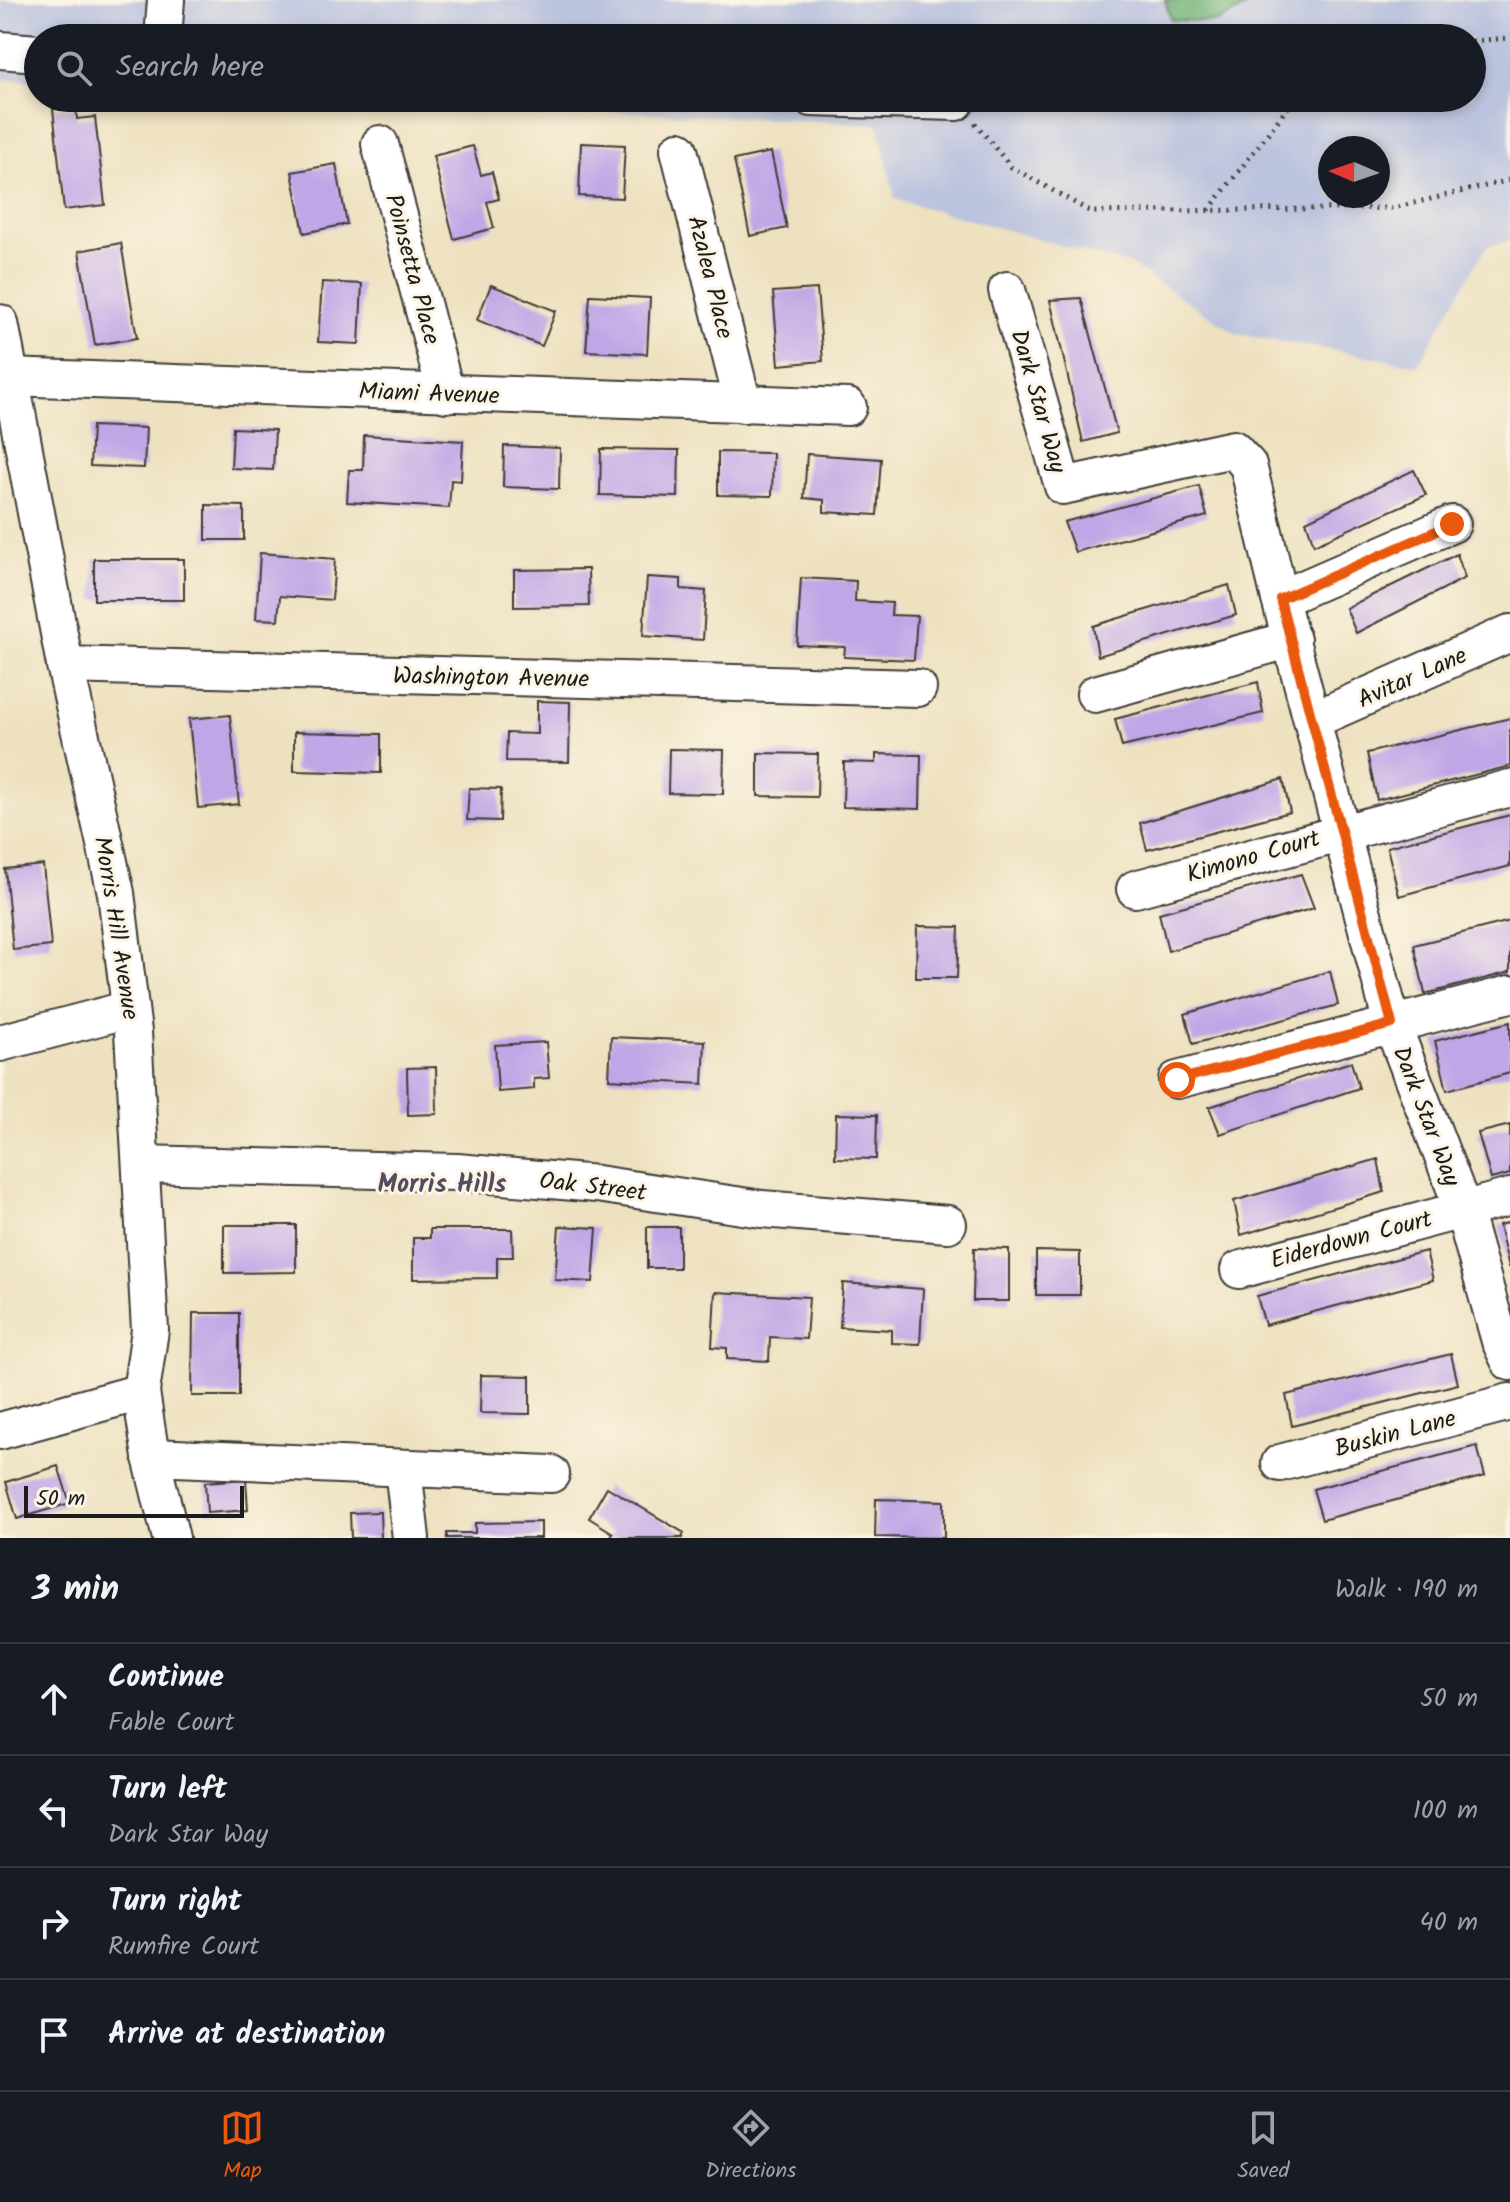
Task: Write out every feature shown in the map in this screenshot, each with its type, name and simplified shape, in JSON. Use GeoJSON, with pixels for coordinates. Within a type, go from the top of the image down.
{"type":"FeatureCollection","features":[{"type":"Feature","properties":{"kind":"street"},"geometry":{"type":"LineString","coordinates":[[164,24],[166,0]]}},
{"type":"Feature","properties":{"kind":"street"},"geometry":{"type":"LineString","coordinates":[[0,50],[24,52]]}},
{"type":"Feature","properties":{"kind":"street","name":"Poinsetta Place"},"geometry":{"type":"LineString","coordinates":[[380,144],[446,394]]}},
{"type":"Feature","properties":{"kind":"street","name":"Azalea Place"},"geometry":{"type":"LineString","coordinates":[[679,150],[743,404]]}},
{"type":"Feature","properties":{"kind":"street","name":"Dark Star Way"},"geometry":{"type":"LineString","coordinates":[[1007,290],[1063,486],[1233,449],[1248,465],[1280,599],[1392,1024],[1463,1209],[1500,1341],[1510,1362]]}},
{"type":"Feature","properties":{"kind":"street","name":"Morris Hill Avenue"},"geometry":{"type":"LineString","coordinates":[[0,323],[65,665],[116,893],[130,1009],[150,1330],[141,1392],[151,1457],[171,1538]]}},
{"type":"Feature","properties":{"kind":"street","name":"Miami Avenue"},"geometry":{"type":"LineString","coordinates":[[9,377],[848,407]]}},
{"type":"Feature","properties":{"kind":"street"},"geometry":{"type":"LineString","coordinates":[[1280,599],[1452,524]]}},
{"type":"Feature","properties":{"kind":"street","name":"Avitar Lane"},"geometry":{"type":"LineString","coordinates":[[1313,720],[1510,633]]}},
{"type":"Feature","properties":{"kind":"street"},"geometry":{"type":"LineString","coordinates":[[1095,694],[1292,639]]}},
{"type":"Feature","properties":{"kind":"street","name":"Washington Avenue"},"geometry":{"type":"LineString","coordinates":[[65,665],[918,688]]}},
{"type":"Feature","properties":{"kind":"street","name":"Kimono Court"},"geometry":{"type":"LineString","coordinates":[[1135,889],[1510,788]]}},
{"type":"Feature","properties":{"kind":"street"},"geometry":{"type":"LineString","coordinates":[[1177,1080],[1510,994]]}},
{"type":"Feature","properties":{"kind":"street"},"geometry":{"type":"LineString","coordinates":[[0,1043],[130,1009]]}},
{"type":"Feature","properties":{"kind":"street","name":"Oak Street"},"geometry":{"type":"LineString","coordinates":[[141,1164],[457,1172],[597,1184],[762,1209],[948,1224]]}},
{"type":"Feature","properties":{"kind":"street","name":"Eiderdown Court"},"geometry":{"type":"LineString","coordinates":[[1239,1270],[1510,1197]]}},
{"type":"Feature","properties":{"kind":"street"},"geometry":{"type":"LineString","coordinates":[[0,1431],[141,1392]]}},
{"type":"Feature","properties":{"kind":"street","name":"Buskin Lane"},"geometry":{"type":"LineString","coordinates":[[1280,1463],[1510,1402]]}},
{"type":"Feature","properties":{"kind":"street"},"geometry":{"type":"LineString","coordinates":[[151,1457],[551,1474]]}},
{"type":"Feature","properties":{"kind":"street"},"geometry":{"type":"LineString","coordinates":[[403,1468],[411,1538]]}},
{"type":"Feature","properties":{"kind":"path"},"geometry":{"type":"LineString","coordinates":[[1486,40],[1510,38]]}},
{"type":"Feature","properties":{"kind":"path"},"geometry":{"type":"LineString","coordinates":[[964,112],[1011,167],[1091,212],[1393,208],[1510,180]]}},
{"type":"Feature","properties":{"kind":"path"},"geometry":{"type":"LineString","coordinates":[[1208,210],[1284,112]]}},
{"type":"Feature","properties":{"kind":"shaded area"},"geometry":{"type":"Polygon","coordinates":[[[0,0],[1510,0],[1510,240],[1486,247],[1418,365],[1237,334],[1131,265],[895,199],[878,124],[631,112],[1486,112],[1486,24],[24,24],[24,80],[0,79],[0,0]]]}},
{"type":"Feature","properties":{"kind":"green space"},"geometry":{"type":"Polygon","coordinates":[[[1165,0],[1259,0],[1217,22],[1171,20],[1165,0]]]}},
{"type":"Feature","properties":{"kind":"building"},"geometry":{"type":"Polygon","coordinates":[[[53,112],[76,112],[77,119],[95,117],[105,205],[64,210],[53,112]]]}},
{"type":"Feature","properties":{"kind":"building"},"geometry":{"type":"Polygon","coordinates":[[[581,143],[625,145],[622,198],[579,196],[581,143]]]}},
{"type":"Feature","properties":{"kind":"building"},"geometry":{"type":"Polygon","coordinates":[[[473,146],[481,175],[492,172],[499,199],[487,202],[494,228],[454,239],[433,156],[473,146]]]}},
{"type":"Feature","properties":{"kind":"building"},"geometry":{"type":"Polygon","coordinates":[[[771,152],[787,228],[750,236],[734,160],[771,152]]]}},
{"type":"Feature","properties":{"kind":"building"},"geometry":{"type":"Polygon","coordinates":[[[336,164],[347,224],[304,233],[292,172],[336,164]]]}},
{"type":"Feature","properties":{"kind":"building"},"geometry":{"type":"Polygon","coordinates":[[[121,243],[137,338],[95,345],[79,251],[121,243]]]}},
{"type":"Feature","properties":{"kind":"building"},"geometry":{"type":"Polygon","coordinates":[[[322,282],[362,284],[359,344],[318,342],[322,282]]]}},
{"type":"Feature","properties":{"kind":"building"},"geometry":{"type":"Polygon","coordinates":[[[491,285],[556,311],[542,346],[477,320],[491,285]]]}},
{"type":"Feature","properties":{"kind":"building"},"geometry":{"type":"Polygon","coordinates":[[[817,289],[823,361],[779,365],[773,292],[817,289]]]}},
{"type":"Feature","properties":{"kind":"building"},"geometry":{"type":"Polygon","coordinates":[[[590,295],[650,298],[647,354],[586,351],[590,295]]]}},
{"type":"Feature","properties":{"kind":"building"},"geometry":{"type":"Polygon","coordinates":[[[1081,298],[1117,433],[1083,442],[1050,300],[1081,298]]]}},
{"type":"Feature","properties":{"kind":"building"},"geometry":{"type":"Polygon","coordinates":[[[92,426],[146,428],[144,468],[90,466],[92,426]]]}},
{"type":"Feature","properties":{"kind":"building"},"geometry":{"type":"Polygon","coordinates":[[[233,428],[275,430],[273,470],[231,468],[233,428]]]}},
{"type":"Feature","properties":{"kind":"building"},"geometry":{"type":"Polygon","coordinates":[[[364,435],[463,441],[461,481],[451,480],[449,508],[347,502],[349,470],[363,470],[364,435]]]}},
{"type":"Feature","properties":{"kind":"building"},"geometry":{"type":"Polygon","coordinates":[[[504,446],[560,448],[559,489],[503,487],[504,446]]]}},
{"type":"Feature","properties":{"kind":"building"},"geometry":{"type":"Polygon","coordinates":[[[601,449],[679,450],[678,497],[600,495],[601,449]]]}},
{"type":"Feature","properties":{"kind":"building"},"geometry":{"type":"Polygon","coordinates":[[[718,452],[773,453],[772,496],[718,495],[718,452]]]}},
{"type":"Feature","properties":{"kind":"building"},"geometry":{"type":"Polygon","coordinates":[[[807,454],[881,459],[877,515],[824,512],[824,500],[804,498],[807,454]]]}},
{"type":"Feature","properties":{"kind":"building"},"geometry":{"type":"Polygon","coordinates":[[[1414,470],[1426,495],[1314,545],[1306,521],[1414,470]]]}},
{"type":"Feature","properties":{"kind":"building"},"geometry":{"type":"Polygon","coordinates":[[[1199,486],[1207,516],[1075,552],[1064,522],[1199,486]]]}},
{"type":"Feature","properties":{"kind":"building"},"geometry":{"type":"Polygon","coordinates":[[[206,505],[244,506],[244,540],[206,540],[206,505]]]}},
{"type":"Feature","properties":{"kind":"building"},"geometry":{"type":"Polygon","coordinates":[[[260,553],[335,559],[332,600],[280,596],[278,620],[256,619],[260,553]]]}},
{"type":"Feature","properties":{"kind":"building"},"geometry":{"type":"Polygon","coordinates":[[[1457,554],[1465,578],[1356,633],[1346,608],[1457,554]]]}},
{"type":"Feature","properties":{"kind":"building"},"geometry":{"type":"Polygon","coordinates":[[[94,559],[184,559],[184,600],[94,600],[94,559]]]}},
{"type":"Feature","properties":{"kind":"building"},"geometry":{"type":"Polygon","coordinates":[[[588,569],[589,606],[514,607],[514,570],[588,569]]]}},
{"type":"Feature","properties":{"kind":"building"},"geometry":{"type":"Polygon","coordinates":[[[647,577],[681,579],[681,589],[706,591],[703,640],[643,636],[647,577]]]}},
{"type":"Feature","properties":{"kind":"building"},"geometry":{"type":"Polygon","coordinates":[[[801,578],[856,581],[855,601],[892,603],[891,615],[917,616],[914,660],[844,657],[845,647],[797,645],[801,578]]]}},
{"type":"Feature","properties":{"kind":"building"},"geometry":{"type":"Polygon","coordinates":[[[1229,585],[1236,615],[1098,656],[1093,626],[1229,585]]]}},
{"type":"Feature","properties":{"kind":"building"},"geometry":{"type":"Polygon","coordinates":[[[1258,682],[1263,713],[1122,747],[1115,719],[1258,682]]]}},
{"type":"Feature","properties":{"kind":"building"},"geometry":{"type":"Polygon","coordinates":[[[537,701],[570,702],[569,762],[506,761],[507,733],[537,734],[537,701]]]}},
{"type":"Feature","properties":{"kind":"building"},"geometry":{"type":"Polygon","coordinates":[[[230,715],[239,804],[198,808],[189,719],[230,715]]]}},
{"type":"Feature","properties":{"kind":"building"},"geometry":{"type":"Polygon","coordinates":[[[1510,718],[1510,766],[1377,800],[1367,753],[1510,718]]]}},
{"type":"Feature","properties":{"kind":"building"},"geometry":{"type":"Polygon","coordinates":[[[294,732],[381,734],[381,773],[294,771],[294,732]]]}},
{"type":"Feature","properties":{"kind":"building"},"geometry":{"type":"Polygon","coordinates":[[[669,749],[724,750],[723,794],[668,793],[669,749]]]}},
{"type":"Feature","properties":{"kind":"building"},"geometry":{"type":"Polygon","coordinates":[[[758,753],[818,754],[817,797],[758,796],[758,753]]]}},
{"type":"Feature","properties":{"kind":"building"},"geometry":{"type":"Polygon","coordinates":[[[876,754],[921,755],[920,809],[843,807],[844,762],[876,763],[876,754]]]}},
{"type":"Feature","properties":{"kind":"building"},"geometry":{"type":"Polygon","coordinates":[[[1283,779],[1290,812],[1147,850],[1140,823],[1283,779]]]}},
{"type":"Feature","properties":{"kind":"building"},"geometry":{"type":"Polygon","coordinates":[[[469,788],[501,789],[500,821],[467,820],[469,788]]]}},
{"type":"Feature","properties":{"kind":"building"},"geometry":{"type":"Polygon","coordinates":[[[1510,815],[1510,866],[1399,896],[1387,847],[1510,815]]]}},
{"type":"Feature","properties":{"kind":"building"},"geometry":{"type":"Polygon","coordinates":[[[43,865],[51,946],[13,950],[5,869],[43,865]]]}},
{"type":"Feature","properties":{"kind":"building"},"geometry":{"type":"Polygon","coordinates":[[[1301,874],[1314,908],[1168,951],[1159,913],[1301,874]]]}},
{"type":"Feature","properties":{"kind":"building"},"geometry":{"type":"Polygon","coordinates":[[[1510,921],[1510,972],[1425,994],[1414,945],[1510,921]]]}},
{"type":"Feature","properties":{"kind":"building"},"geometry":{"type":"Polygon","coordinates":[[[917,926],[959,927],[957,978],[916,978],[917,926]]]}},
{"type":"Feature","properties":{"kind":"building"},"geometry":{"type":"Polygon","coordinates":[[[1330,971],[1338,1005],[1193,1044],[1185,1014],[1330,971]]]}},
{"type":"Feature","properties":{"kind":"building"},"geometry":{"type":"Polygon","coordinates":[[[1510,1022],[1510,1073],[1447,1090],[1435,1041],[1510,1022]]]}},
{"type":"Feature","properties":{"kind":"building"},"geometry":{"type":"Polygon","coordinates":[[[611,1037],[705,1041],[703,1084],[609,1079],[611,1037]]]}},
{"type":"Feature","properties":{"kind":"building"},"geometry":{"type":"Polygon","coordinates":[[[546,1042],[549,1078],[534,1079],[534,1089],[498,1092],[495,1045],[546,1042]]]}},
{"type":"Feature","properties":{"kind":"building"},"geometry":{"type":"Polygon","coordinates":[[[1351,1062],[1359,1088],[1220,1134],[1209,1107],[1351,1062]]]}},
{"type":"Feature","properties":{"kind":"building"},"geometry":{"type":"Polygon","coordinates":[[[436,1067],[437,1114],[408,1115],[407,1068],[436,1067]]]}},
{"type":"Feature","properties":{"kind":"building"},"geometry":{"type":"Polygon","coordinates":[[[836,1114],[877,1115],[876,1159],[835,1158],[836,1114]]]}},
{"type":"Feature","properties":{"kind":"building"},"geometry":{"type":"Polygon","coordinates":[[[1510,1125],[1510,1174],[1491,1179],[1478,1133],[1510,1125]]]}},
{"type":"Feature","properties":{"kind":"building"},"geometry":{"type":"Polygon","coordinates":[[[1378,1159],[1384,1192],[1241,1235],[1234,1201],[1378,1159]]]}},
{"type":"Feature","properties":{"kind":"building"},"geometry":{"type":"Polygon","coordinates":[[[1510,1222],[1510,1267],[1509,1267],[1499,1225],[1510,1222]]]}},
{"type":"Feature","properties":{"kind":"building"},"geometry":{"type":"Polygon","coordinates":[[[224,1225],[296,1225],[296,1272],[224,1273],[224,1225]]]}},
{"type":"Feature","properties":{"kind":"building"},"geometry":{"type":"Polygon","coordinates":[[[559,1226],[597,1228],[593,1282],[555,1280],[559,1226]]]}},
{"type":"Feature","properties":{"kind":"building"},"geometry":{"type":"Polygon","coordinates":[[[647,1227],[679,1227],[679,1268],[647,1268],[647,1227]]]}},
{"type":"Feature","properties":{"kind":"building"},"geometry":{"type":"Polygon","coordinates":[[[430,1229],[512,1229],[513,1257],[497,1257],[497,1278],[413,1279],[413,1238],[430,1238],[430,1229]]]}},
{"type":"Feature","properties":{"kind":"building"},"geometry":{"type":"Polygon","coordinates":[[[974,1248],[1009,1249],[1009,1301],[973,1301],[974,1248]]]}},
{"type":"Feature","properties":{"kind":"building"},"geometry":{"type":"Polygon","coordinates":[[[1036,1251],[1080,1252],[1080,1295],[1036,1295],[1036,1251]]]}},
{"type":"Feature","properties":{"kind":"building"},"geometry":{"type":"Polygon","coordinates":[[[1426,1251],[1433,1280],[1265,1325],[1257,1296],[1426,1251]]]}},
{"type":"Feature","properties":{"kind":"building"},"geometry":{"type":"Polygon","coordinates":[[[843,1283],[923,1289],[920,1344],[892,1343],[892,1330],[840,1327],[843,1283]]]}},
{"type":"Feature","properties":{"kind":"building"},"geometry":{"type":"Polygon","coordinates":[[[715,1292],[809,1297],[806,1339],[770,1337],[769,1361],[727,1359],[727,1348],[712,1347],[715,1292]]]}},
{"type":"Feature","properties":{"kind":"building"},"geometry":{"type":"Polygon","coordinates":[[[193,1313],[239,1313],[239,1396],[192,1396],[193,1313]]]}},
{"type":"Feature","properties":{"kind":"building"},"geometry":{"type":"Polygon","coordinates":[[[1451,1354],[1458,1384],[1292,1426],[1286,1395],[1451,1354]]]}},
{"type":"Feature","properties":{"kind":"building"},"geometry":{"type":"Polygon","coordinates":[[[481,1375],[530,1376],[530,1414],[480,1413],[481,1375]]]}},
{"type":"Feature","properties":{"kind":"building"},"geometry":{"type":"Polygon","coordinates":[[[1477,1446],[1485,1476],[1322,1520],[1313,1489],[1477,1446]]]}},
{"type":"Feature","properties":{"kind":"building"},"geometry":{"type":"Polygon","coordinates":[[[58,1466],[70,1503],[17,1519],[6,1482],[58,1466]]]}},
{"type":"Feature","properties":{"kind":"building"},"geometry":{"type":"Polygon","coordinates":[[[246,1479],[248,1510],[207,1513],[205,1482],[246,1479]]]}},
{"type":"Feature","properties":{"kind":"building"},"geometry":{"type":"Polygon","coordinates":[[[607,1487],[684,1533],[682,1538],[610,1538],[613,1533],[589,1518],[607,1487]]]}},
{"type":"Feature","properties":{"kind":"building"},"geometry":{"type":"Polygon","coordinates":[[[876,1499],[944,1501],[944,1538],[875,1537],[876,1499]]]}},
{"type":"Feature","properties":{"kind":"building"},"geometry":{"type":"Polygon","coordinates":[[[380,1512],[381,1538],[351,1538],[350,1513],[380,1512]]]}},
{"type":"Feature","properties":{"kind":"building"},"geometry":{"type":"Polygon","coordinates":[[[541,1522],[541,1538],[447,1538],[447,1533],[475,1533],[475,1523],[541,1522]]]}},
{"type":"Feature","properties":{"kind":"district","name":"Morris Hills"},"geometry":{"type":"Point","coordinates":[442,1183]}},
{"type":"Feature","properties":{"kind":"route"},"geometry":{"type":"LineString","coordinates":[[1177,1080],[1392,1024],[1280,599],[1452,524]]}}]}
